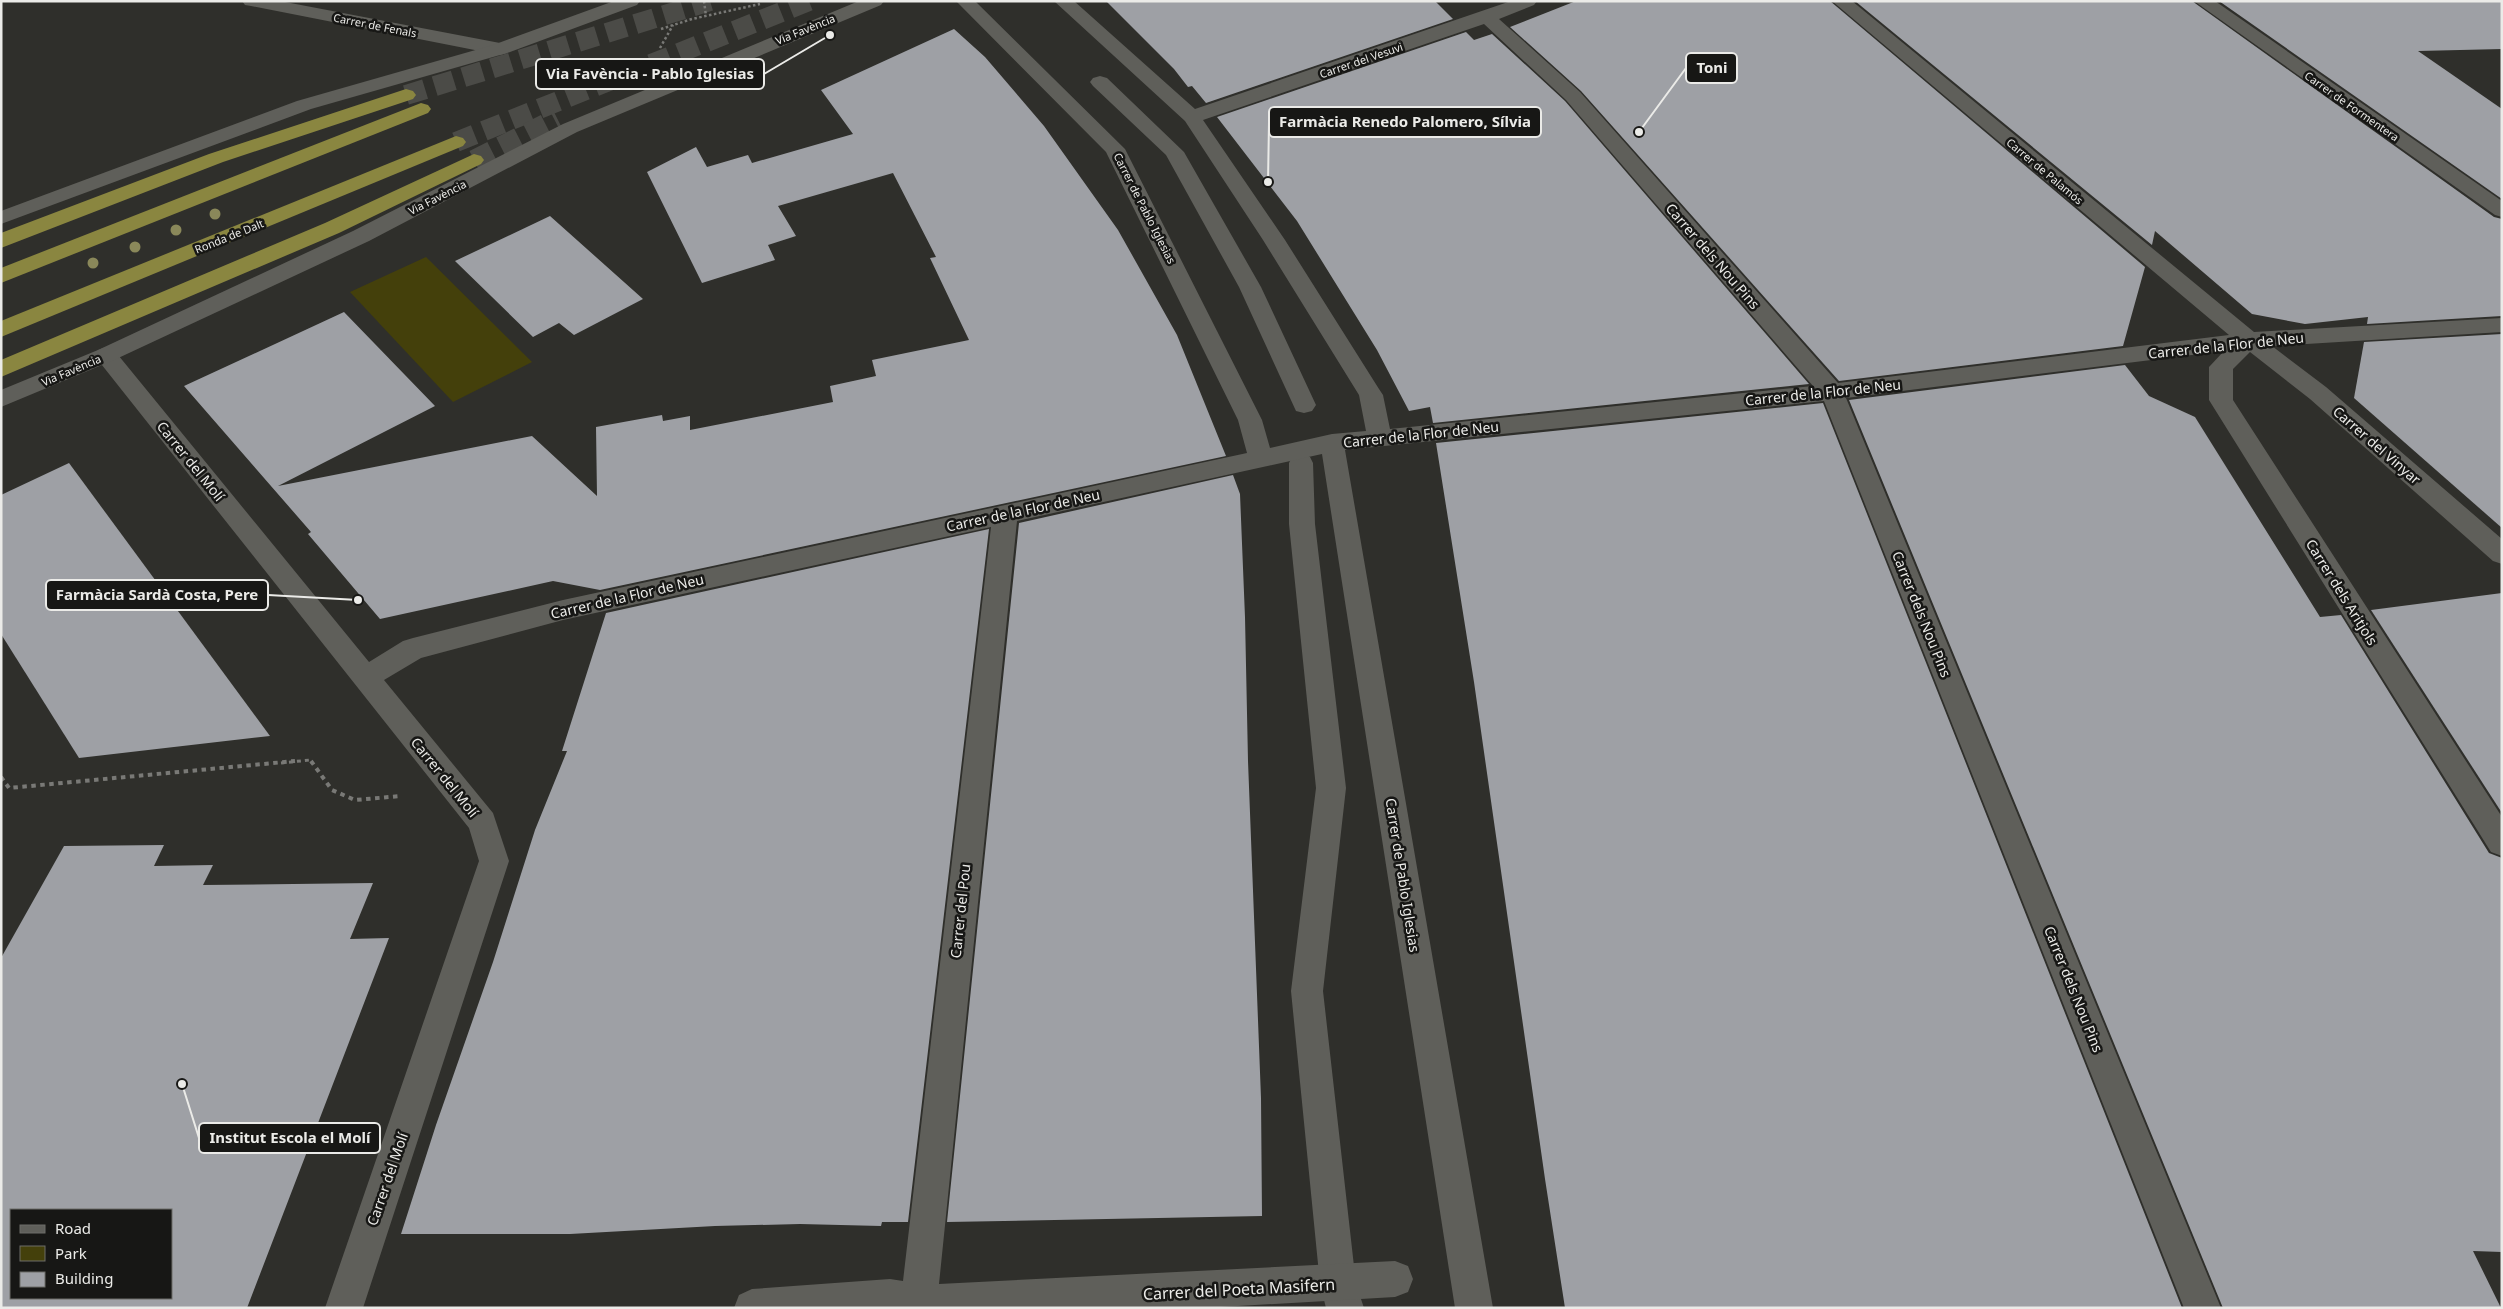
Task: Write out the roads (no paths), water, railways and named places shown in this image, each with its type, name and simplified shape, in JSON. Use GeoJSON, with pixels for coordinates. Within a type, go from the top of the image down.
{"type":"FeatureCollection","features":[{"type":"Feature","properties":{"kind":"highway"},"geometry":{"type":"LineString","coordinates":[[1,241],[216,158],[406,95]]}},
{"type":"Feature","properties":{"kind":"highway"},"geometry":{"type":"LineString","coordinates":[[1,276],[421,109]]}},
{"type":"Feature","properties":{"kind":"highway","name":"Ronda de Dalt"},"geometry":{"type":"LineString","coordinates":[[1,330],[456,142]]}},
{"type":"Feature","properties":{"kind":"highway"},"geometry":{"type":"LineString","coordinates":[[1,369],[301,242],[474,160]]}},
{"type":"Feature","properties":{"kind":"street","name":"Carrer de Fenals"},"geometry":{"type":"LineString","coordinates":[[251,1],[500,48]]}},
{"type":"Feature","properties":{"kind":"street"},"geometry":{"type":"LineString","coordinates":[[1,218],[296,108],[500,48],[631,1]]}},
{"type":"Feature","properties":{"kind":"street","name":"Via Favència"},"geometry":{"type":"LineString","coordinates":[[1,400],[106,355],[361,236],[570,128],[875,1]]}},
{"type":"Feature","properties":{"kind":"street","name":"Carrer de Pablo Iglesias"},"geometry":{"type":"LineString","coordinates":[[966,1],[1115,149],[1250,420],[1260,459]]}},
{"type":"Feature","properties":{"kind":"street"},"geometry":{"type":"LineString","coordinates":[[1063,1],[1192,117],[1274,240],[1371,395],[1380,438]]}},
{"type":"Feature","properties":{"kind":"street","name":"Carrer del Vesuvi"},"geometry":{"type":"LineString","coordinates":[[1192,117],[1487,17],[1528,1]]}},
{"type":"Feature","properties":{"kind":"street","name":"Carrer de Palamós"},"geometry":{"type":"LineString","coordinates":[[1841,1],[2249,340]]}},
{"type":"Feature","properties":{"kind":"street","name":"Carrer de Formentera"},"geometry":{"type":"LineString","coordinates":[[2203,1],[2502,211]]}},
{"type":"Feature","properties":{"kind":"street","name":"Carrer dels Nou Pins"},"geometry":{"type":"LineString","coordinates":[[1487,17],[1573,96],[1832,392],[2203,1308]]}},
{"type":"Feature","properties":{"kind":"street"},"geometry":{"type":"LineString","coordinates":[[1100,82],[1174,152],[1250,287],[1304,405]]}},
{"type":"Feature","properties":{"kind":"street","name":"Carrer de la Flor de Neu"},"geometry":{"type":"LineString","coordinates":[[365,678],[413,649],[544,615],[724,573],[1005,515],[1332,443],[1832,392],[2249,340],[2502,325]]}},
{"type":"Feature","properties":{"kind":"street","name":"Carrer del Vinyar"},"geometry":{"type":"LineString","coordinates":[[2249,340],[2318,393],[2502,554]]}},
{"type":"Feature","properties":{"kind":"street","name":"Carrer dels Aritjols"},"geometry":{"type":"LineString","coordinates":[[2249,340],[2222,367],[2221,400],[2502,843]]}},
{"type":"Feature","properties":{"kind":"street","name":"Carrer del Molí"},"geometry":{"type":"LineString","coordinates":[[106,355],[482,822],[494,862],[344,1308]]}},
{"type":"Feature","properties":{"kind":"street","name":"Carrer de Pablo Iglesias"},"geometry":{"type":"LineString","coordinates":[[1332,443],[1441,1116],[1471,1274],[1474,1308]]}},
{"type":"Feature","properties":{"kind":"street"},"geometry":{"type":"LineString","coordinates":[[1302,463],[1303,532],[1331,788],[1307,991],[1341,1296]]}},
{"type":"Feature","properties":{"kind":"street","name":"Carrer del Pou"},"geometry":{"type":"LineString","coordinates":[[919,1304],[1005,515]]}},
{"type":"Feature","properties":{"kind":"street","name":"Carrer del Poeta Masifern"},"geometry":{"type":"LineString","coordinates":[[752,1308],[890,1298],[919,1304],[1341,1296],[1396,1280]]}},
{"type":"Feature","properties":{"kind":"tunnel"},"geometry":{"type":"LineString","coordinates":[[406,95],[710,1]]}},
{"type":"Feature","properties":{"kind":"tunnel"},"geometry":{"type":"LineString","coordinates":[[456,142],[809,1]]}},
{"type":"Feature","properties":{"kind":"tunnel"},"geometry":{"type":"LineString","coordinates":[[474,160],[557,118]]}},
{"type":"Feature","properties":{"kind":"place","name":"Via Favència - Pablo Iglesias"},"geometry":{"type":"Point","coordinates":[830,35]}},
{"type":"Feature","properties":{"kind":"place","name":"Toni"},"geometry":{"type":"Point","coordinates":[1639,132]}},
{"type":"Feature","properties":{"kind":"place","name":"Farmàcia Renedo Palomero, Sílvia"},"geometry":{"type":"Point","coordinates":[1268,182]}},
{"type":"Feature","properties":{"kind":"place","name":"Farmàcia Sardà Costa, Pere"},"geometry":{"type":"Point","coordinates":[358,600]}},
{"type":"Feature","properties":{"kind":"place","name":"Institut Escola el Molí"},"geometry":{"type":"Point","coordinates":[182,1084]}}]}
